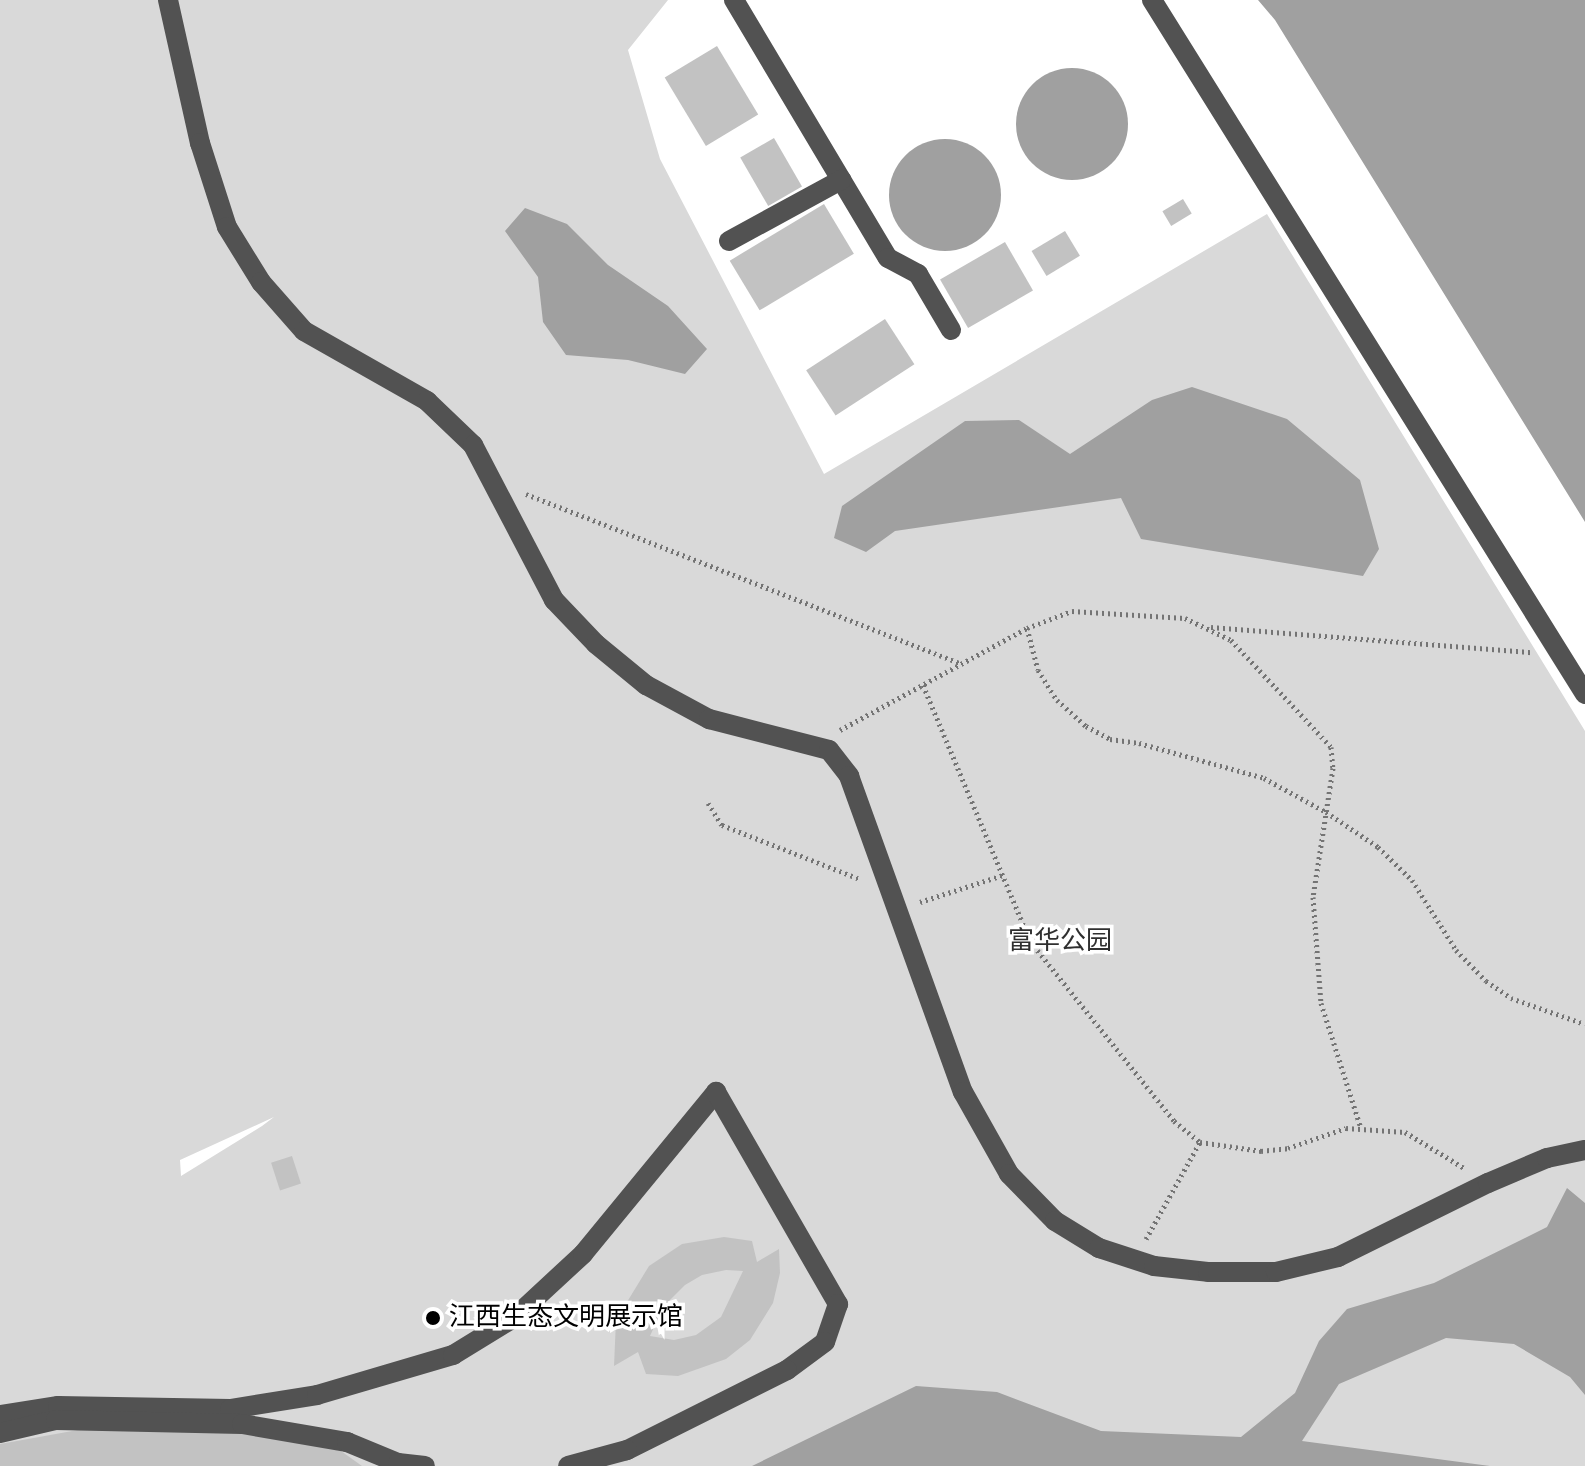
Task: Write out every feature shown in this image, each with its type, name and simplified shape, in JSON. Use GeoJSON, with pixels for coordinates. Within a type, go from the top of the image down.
{"type":"FeatureCollection","features":[{"type":"Feature","properties":{"kind":"street"},"geometry":{"type":"LineString","coordinates":[[168,0],[200,143],[227,227],[261,282],[304,331],[427,401],[473,445],[554,600],[646,685],[709,719],[769,738],[815,744],[829,750],[849,776],[963,1092],[1009,1174],[1055,1221],[1099,1248],[1134,1260],[1208,1272],[1276,1272],[1338,1257],[1488,1183],[1547,1158],[1585,1150]]}},
{"type":"Feature","properties":{"kind":"street"},"geometry":{"type":"LineString","coordinates":[[734,0],[888,258],[918,274],[951,330]]}},
{"type":"Feature","properties":{"kind":"street"},"geometry":{"type":"LineString","coordinates":[[1152,0],[1585,694]]}},
{"type":"Feature","properties":{"kind":"street"},"geometry":{"type":"LineString","coordinates":[[729,241],[841,180]]}},
{"type":"Feature","properties":{"kind":"street"},"geometry":{"type":"LineString","coordinates":[[0,1415],[58,1406],[230,1409],[317,1395],[453,1355],[515,1317],[583,1254],[716,1092],[838,1304],[825,1342],[787,1370],[627,1450],[568,1466]]}},
{"type":"Feature","properties":{"kind":"street"},"geometry":{"type":"LineString","coordinates":[[0,1433],[56,1420],[242,1424],[347,1442],[398,1463],[425,1466]]}},
{"type":"Feature","properties":{"kind":"path"},"geometry":{"type":"LineString","coordinates":[[492,480],[961,664]]}},
{"type":"Feature","properties":{"kind":"path"},"geometry":{"type":"LineString","coordinates":[[815,744],[1027,628],[1072,611],[1110,610],[1185,618],[1210,627],[1561,654]]}},
{"type":"Feature","properties":{"kind":"path"},"geometry":{"type":"LineString","coordinates":[[1210,627],[1255,662],[1331,747],[1326,812],[1313,897],[1321,1003],[1361,1128]]}},
{"type":"Feature","properties":{"kind":"path"},"geometry":{"type":"LineString","coordinates":[[1027,628],[1038,670],[1057,700],[1086,726],[1110,739],[1153,746],[1264,778],[1326,812],[1378,847],[1412,880],[1456,950],[1486,981],[1511,998],[1585,1024]]}},
{"type":"Feature","properties":{"kind":"path"},"geometry":{"type":"LineString","coordinates":[[923,685],[1030,941],[1174,1121],[1200,1142],[1261,1151],[1361,1128],[1405,1132],[1488,1183]]}},
{"type":"Feature","properties":{"kind":"path"},"geometry":{"type":"LineString","coordinates":[[708,803],[722,825],[807,855],[896,902],[1003,875]]}},
{"type":"Feature","properties":{"kind":"path"},"geometry":{"type":"LineString","coordinates":[[1134,1260],[1200,1142]]}},
{"type":"Feature","properties":{"kind":"green space","name":"富华公园"},"geometry":{"type":"Polygon","coordinates":[[[0,0],[668,0],[628,50],[660,159],[824,474],[1267,214],[1585,731],[1585,1466],[0,1466],[0,0]],[[274,1117],[180,1160],[181,1176],[274,1117]]]}},
{"type":"Feature","properties":{"kind":"shaded area"},"geometry":{"type":"Polygon","coordinates":[[[1258,0],[1585,0],[1585,522],[1275,20],[1258,0]]]}},
{"type":"Feature","properties":{"kind":"shaded area"},"geometry":{"type":"Polygon","coordinates":[[[1072,68],[1094,72],[1112,84],[1124,102],[1128,124],[1124,146],[1112,164],[1094,176],[1072,180],[1050,176],[1032,164],[1020,146],[1016,124],[1020,102],[1032,84],[1050,72],[1072,68]]]}},
{"type":"Feature","properties":{"kind":"shaded area"},"geometry":{"type":"Polygon","coordinates":[[[945,139],[967,143],[985,155],[997,173],[1001,195],[997,217],[985,235],[967,247],[945,251],[923,247],[905,235],[893,217],[889,195],[893,173],[905,155],[923,143],[945,139]]]}},
{"type":"Feature","properties":{"kind":"shaded area"},"geometry":{"type":"Polygon","coordinates":[[[525,208],[567,224],[608,265],[668,306],[707,349],[685,374],[628,360],[566,355],[543,322],[538,277],[505,231],[525,208]]]}},
{"type":"Feature","properties":{"kind":"shaded area"},"geometry":{"type":"Polygon","coordinates":[[[1192,387],[1287,419],[1360,480],[1379,549],[1363,576],[1141,539],[1121,498],[895,531],[866,552],[834,538],[842,506],[965,421],[1019,420],[1070,454],[1152,400],[1192,387]]]}},
{"type":"Feature","properties":{"kind":"shaded area"},"geometry":{"type":"Polygon","coordinates":[[[1567,1188],[1585,1203],[1585,1395],[1570,1377],[1514,1344],[1446,1338],[1339,1384],[1302,1441],[1490,1466],[752,1466],[916,1386],[997,1392],[1101,1431],[1241,1437],[1295,1393],[1319,1341],[1347,1309],[1434,1283],[1547,1227],[1567,1188]]]}},
{"type":"Feature","properties":{"kind":"building"},"geometry":{"type":"Polygon","coordinates":[[[717,46],[758,115],[706,146],[665,77],[717,46]]]}},
{"type":"Feature","properties":{"kind":"building"},"geometry":{"type":"Polygon","coordinates":[[[774,138],[802,186],[768,206],[740,158],[774,138]]]}},
{"type":"Feature","properties":{"kind":"building"},"geometry":{"type":"Polygon","coordinates":[[[1183,199],[1192,214],[1171,226],[1162,211],[1183,199]]]}},
{"type":"Feature","properties":{"kind":"building"},"geometry":{"type":"Polygon","coordinates":[[[824,204],[854,254],[760,310],[730,261],[824,204]]]}},
{"type":"Feature","properties":{"kind":"building"},"geometry":{"type":"Polygon","coordinates":[[[1065,231],[1080,256],[1047,276],[1032,251],[1065,231]]]}},
{"type":"Feature","properties":{"kind":"building"},"geometry":{"type":"Polygon","coordinates":[[[1005,242],[1033,290],[968,328],[940,280],[1005,242]]]}},
{"type":"Feature","properties":{"kind":"building"},"geometry":{"type":"Polygon","coordinates":[[[885,319],[914,364],[836,415],[806,370],[885,319]]]}},
{"type":"Feature","properties":{"kind":"building"},"geometry":{"type":"Polygon","coordinates":[[[292,1156],[301,1184],[280,1190],[271,1163],[292,1156]]]}},
{"type":"Feature","properties":{"kind":"building"},"geometry":{"type":"Polygon","coordinates":[[[724,1237],[752,1241],[757,1262],[779,1249],[780,1273],[773,1303],[750,1340],[726,1359],[678,1376],[646,1374],[638,1352],[614,1366],[616,1320],[649,1266],[682,1244],[724,1237]],[[726,1270],[702,1275],[685,1285],[663,1307],[650,1336],[674,1340],[696,1335],[721,1317],[743,1271],[726,1270]]]}},
{"type":"Feature","properties":{"kind":"building"},"geometry":{"type":"Polygon","coordinates":[[[106,1425],[203,1429],[304,1442],[341,1451],[362,1466],[0,1466],[0,1444],[106,1425]]]}},
{"type":"Feature","properties":{"kind":"place","name":"江西生态文明展示馆"},"geometry":{"type":"Point","coordinates":[433,1318]}}]}
